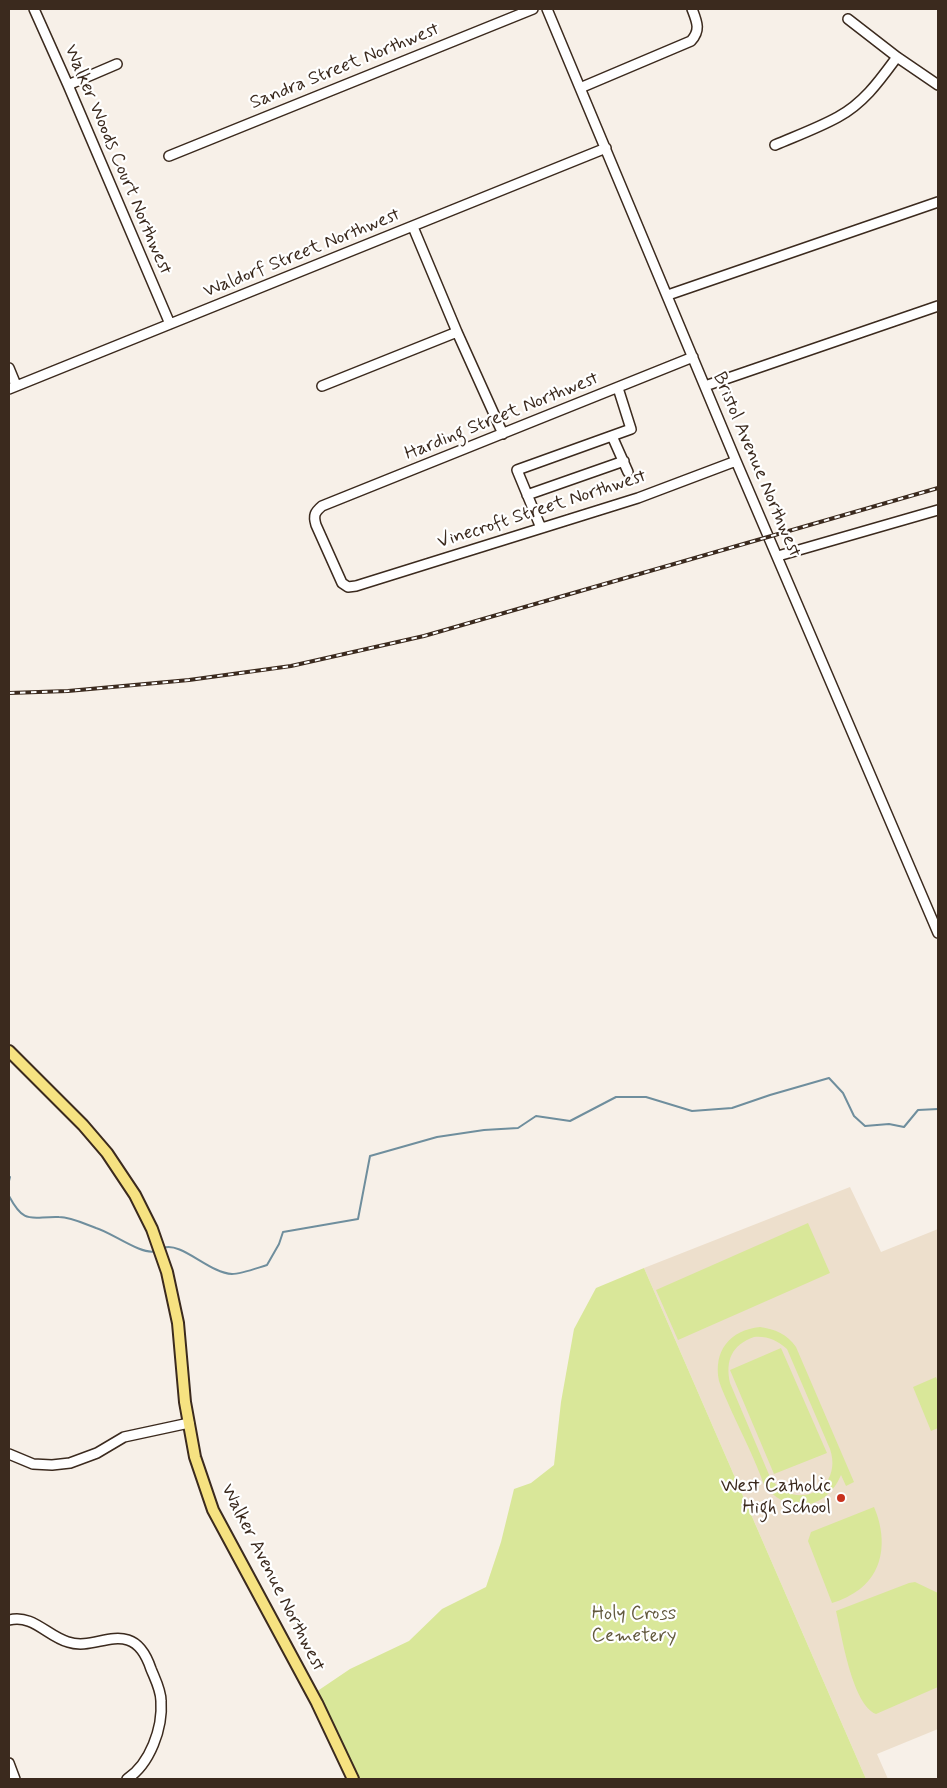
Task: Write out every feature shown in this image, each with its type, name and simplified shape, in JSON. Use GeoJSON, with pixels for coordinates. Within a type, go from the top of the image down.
{"type":"FeatureCollection","features":[{"type":"Feature","properties":{"kind":"main road","name":"Walker Avenue Northwest"},"geometry":{"type":"LineString","coordinates":[[9,1051],[83,1125],[107,1154],[135,1195],[152,1229],[170,1282],[178,1323],[189,1423],[195,1457],[213,1510],[317,1703],[353,1779]]}},
{"type":"Feature","properties":{"kind":"street","name":"Walker Woods Court Northwest"},"geometry":{"type":"LineString","coordinates":[[34,9],[170,324]]}},
{"type":"Feature","properties":{"kind":"street","name":"Sandra Street Northwest"},"geometry":{"type":"LineString","coordinates":[[169,156],[533,9]]}},
{"type":"Feature","properties":{"kind":"street","name":"Bristol Avenue Northwest"},"geometry":{"type":"LineString","coordinates":[[547,9],[736,461],[938,933]]}},
{"type":"Feature","properties":{"kind":"street"},"geometry":{"type":"LineString","coordinates":[[580,88],[691,41],[697,35],[697,26],[692,9]]}},
{"type":"Feature","properties":{"kind":"street"},"geometry":{"type":"LineString","coordinates":[[848,19],[938,86]]}},
{"type":"Feature","properties":{"kind":"street"},"geometry":{"type":"LineString","coordinates":[[775,146],[839,117],[855,106],[876,86],[897,57]]}},
{"type":"Feature","properties":{"kind":"street"},"geometry":{"type":"LineString","coordinates":[[68,85],[117,64]]}},
{"type":"Feature","properties":{"kind":"street","name":"Waldorf Street Northwest"},"geometry":{"type":"LineString","coordinates":[[12,387],[606,148]]}},
{"type":"Feature","properties":{"kind":"street"},"geometry":{"type":"LineString","coordinates":[[668,295],[938,202]]}},
{"type":"Feature","properties":{"kind":"street"},"geometry":{"type":"LineString","coordinates":[[413,227],[457,332],[503,434]]}},
{"type":"Feature","properties":{"kind":"street"},"geometry":{"type":"LineString","coordinates":[[705,386],[938,306]]}},
{"type":"Feature","properties":{"kind":"street"},"geometry":{"type":"LineString","coordinates":[[322,386],[457,332]]}},
{"type":"Feature","properties":{"kind":"street","name":"Harding Street Northwest"},"geometry":{"type":"LineString","coordinates":[[356,586],[348,587],[342,583],[316,525],[314,516],[316,511],[322,506],[693,357]]}},
{"type":"Feature","properties":{"kind":"street"},"geometry":{"type":"LineString","coordinates":[[9,368],[12,387]]}},
{"type":"Feature","properties":{"kind":"street"},"geometry":{"type":"LineString","coordinates":[[541,528],[517,470],[631,429],[618,388]]}},
{"type":"Feature","properties":{"kind":"street"},"geometry":{"type":"LineString","coordinates":[[612,436],[628,472]]}},
{"type":"Feature","properties":{"kind":"street"},"geometry":{"type":"LineString","coordinates":[[527,495],[624,461]]}},
{"type":"Feature","properties":{"kind":"street","name":"Vinecroft Street Northwest"},"geometry":{"type":"LineString","coordinates":[[356,586],[638,498],[736,461]]}},
{"type":"Feature","properties":{"kind":"street"},"geometry":{"type":"LineString","coordinates":[[778,556],[938,510]]}},
{"type":"Feature","properties":{"kind":"street"},"geometry":{"type":"LineString","coordinates":[[9,1454],[33,1464],[52,1465],[70,1463],[97,1453],[124,1437],[189,1423]]}},
{"type":"Feature","properties":{"kind":"street"},"geometry":{"type":"LineString","coordinates":[[9,1620],[15,1618],[30,1622],[65,1641],[79,1645],[116,1639],[128,1640],[138,1645],[146,1656],[158,1686],[161,1701],[160,1718],[156,1738],[148,1757],[133,1776],[127,1779]]}},
{"type":"Feature","properties":{"kind":"street"},"geometry":{"type":"LineString","coordinates":[[9,1763],[15,1779]]}},
{"type":"Feature","properties":{"kind":"shaded area","name":"West Catholic High School"},"geometry":{"type":"Polygon","coordinates":[[[850,1187],[881,1252],[938,1229],[938,1729],[877,1754],[888,1779],[866,1779],[644,1268],[850,1187]]]}},
{"type":"Feature","properties":{"kind":"green space"},"geometry":{"type":"Polygon","coordinates":[[[808,1223],[830,1273],[678,1340],[656,1290],[808,1223]]]}},
{"type":"Feature","properties":{"kind":"green space","name":"Holy Cross Cemetery"},"geometry":{"type":"Polygon","coordinates":[[[644,1268],[866,1779],[360,1779],[345,1754],[316,1692],[350,1669],[409,1641],[442,1609],[486,1587],[501,1542],[514,1489],[531,1483],[554,1465],[561,1402],[574,1329],[596,1288],[644,1268]]]}},
{"type":"Feature","properties":{"kind":"green space"},"geometry":{"type":"Polygon","coordinates":[[[760,1327],[771,1329],[785,1335],[796,1347],[854,1482],[846,1486],[841,1475],[826,1496],[806,1505],[795,1505],[784,1501],[773,1495],[764,1485],[719,1381],[718,1370],[721,1352],[732,1337],[749,1329],[760,1327]],[[754,1337],[740,1344],[732,1354],[729,1367],[730,1383],[770,1477],[780,1488],[791,1494],[803,1495],[814,1492],[823,1486],[830,1476],[832,1463],[830,1449],[787,1349],[772,1339],[754,1337]]]}},
{"type":"Feature","properties":{"kind":"green space"},"geometry":{"type":"Polygon","coordinates":[[[781,1348],[827,1453],[774,1474],[730,1370],[781,1348]]]}},
{"type":"Feature","properties":{"kind":"green space"},"geometry":{"type":"Polygon","coordinates":[[[936,1377],[938,1382],[938,1428],[931,1431],[913,1387],[936,1377]]]}},
{"type":"Feature","properties":{"kind":"green space"},"geometry":{"type":"Polygon","coordinates":[[[874,1507],[881,1528],[882,1540],[879,1561],[875,1572],[860,1589],[832,1603],[808,1541],[811,1532],[874,1507]]]}},
{"type":"Feature","properties":{"kind":"green space"},"geometry":{"type":"Polygon","coordinates":[[[915,1582],[938,1593],[938,1687],[876,1714],[868,1708],[854,1684],[836,1611],[915,1582]]]}},
{"type":"Feature","properties":{"kind":"waterway"},"geometry":{"type":"LineString","coordinates":[[163,1248],[178,1249],[214,1269],[232,1274],[267,1265],[279,1244],[283,1232],[358,1219],[370,1156],[437,1137],[484,1130],[518,1128],[536,1116],[570,1121],[616,1097],[646,1097],[692,1111],[732,1108],[829,1078],[843,1093],[854,1116],[865,1126],[889,1124],[904,1127],[918,1110],[938,1109]]}},
{"type":"Feature","properties":{"kind":"waterway"},"geometry":{"type":"LineString","coordinates":[[9,1177],[9,1181]]}},
{"type":"Feature","properties":{"kind":"waterway"},"geometry":{"type":"LineString","coordinates":[[9,1196],[24,1216],[73,1219],[102,1230],[143,1250],[156,1251]]}},
{"type":"Feature","properties":{"kind":"railway"},"geometry":{"type":"LineString","coordinates":[[9,693],[68,691],[189,680],[291,666],[424,636],[938,488]]}},
{"type":"Feature","properties":{"kind":"place","name":"West Catholic High School"},"geometry":{"type":"Point","coordinates":[841,1498]}}]}
